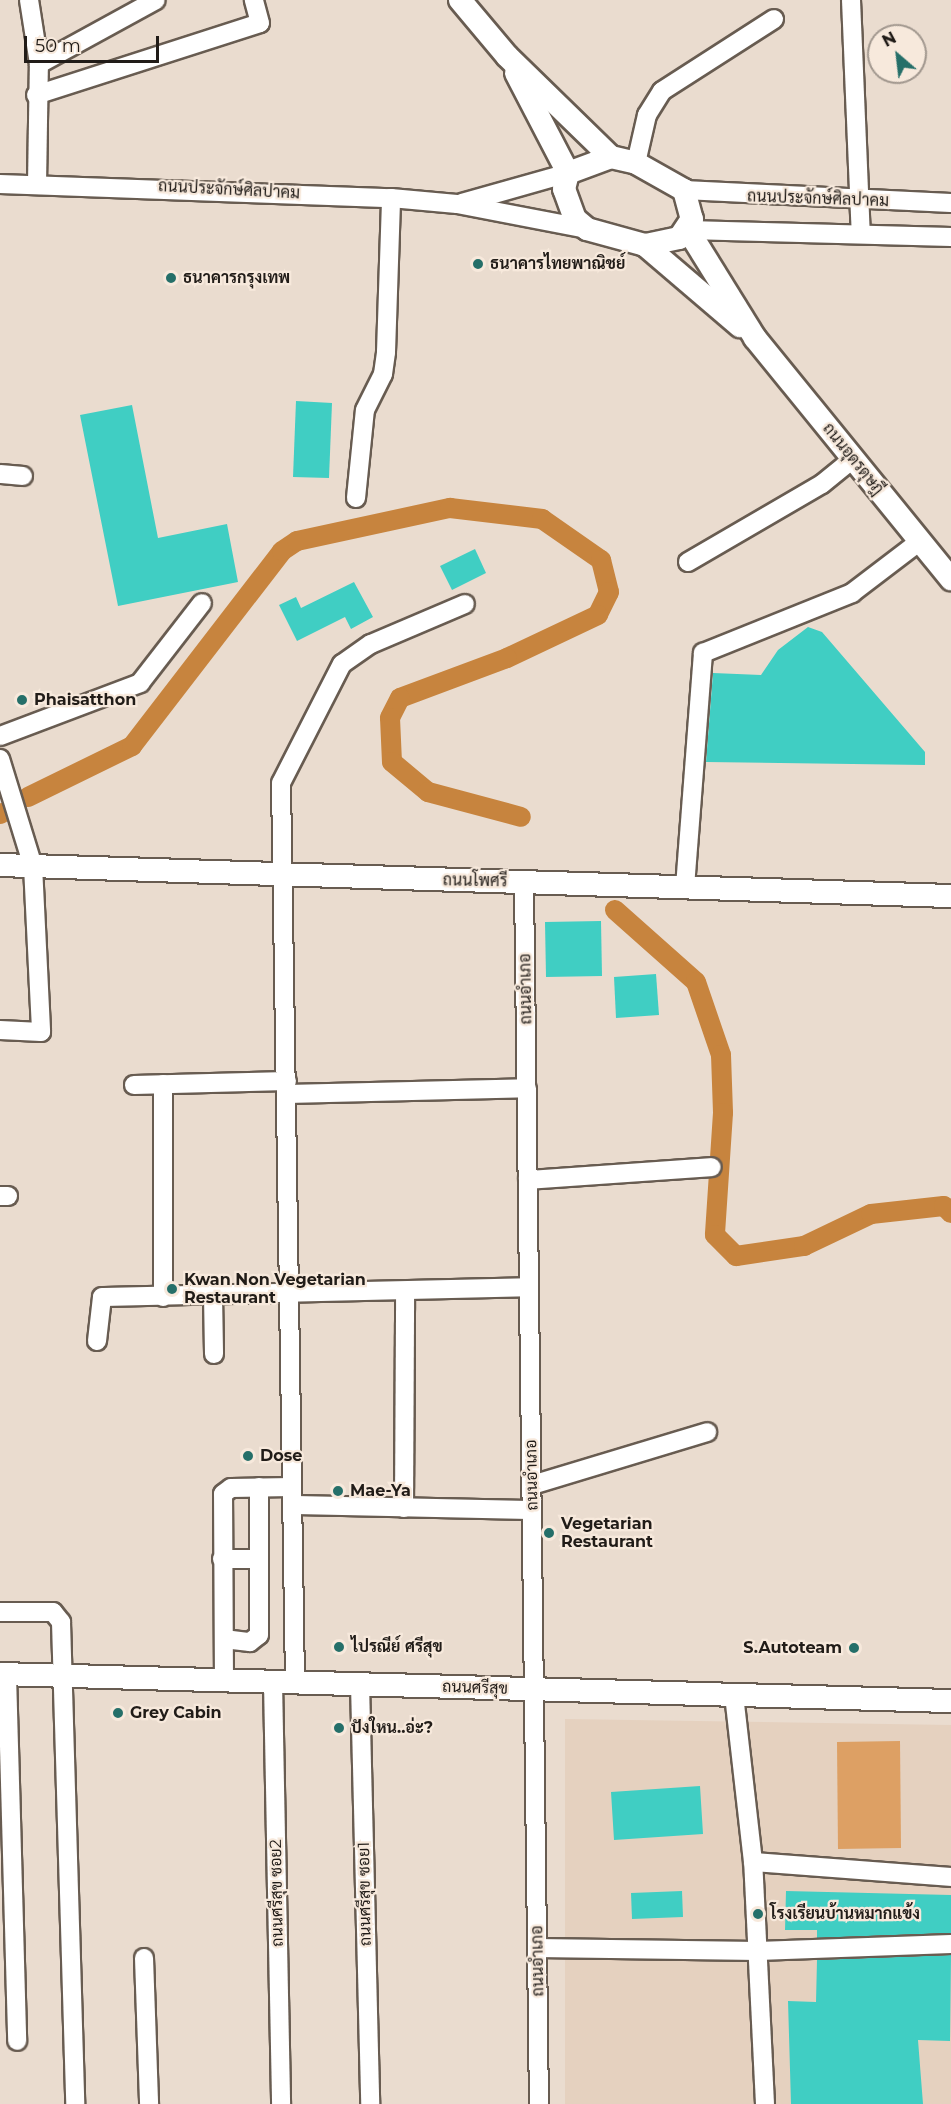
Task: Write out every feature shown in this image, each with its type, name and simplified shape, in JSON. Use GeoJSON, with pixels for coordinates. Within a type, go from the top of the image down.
{"type":"FeatureCollection","features":[{"type":"Feature","properties":{"kind":"main road"},"geometry":{"type":"LineString","coordinates":[[460,0],[507,56],[611,157],[636,163],[684,190],[693,209],[688,230],[667,244],[645,245],[588,229],[568,208],[568,173],[507,56]]}},
{"type":"Feature","properties":{"kind":"main road"},"geometry":{"type":"LineString","coordinates":[[568,173],[611,157]]}},
{"type":"Feature","properties":{"kind":"main road","name":"ถนนอุดรดุษฎี"},"geometry":{"type":"LineString","coordinates":[[688,230],[755,338],[951,579]]}},
{"type":"Feature","properties":{"kind":"main road","name":"ถนนอุดรดุษฎี"},"geometry":{"type":"LineString","coordinates":[[645,245],[755,338]]}},
{"type":"Feature","properties":{"kind":"main road","name":"ถนนโพศรี"},"geometry":{"type":"LineString","coordinates":[[0,865],[284,877],[525,882],[951,896]]}},
{"type":"Feature","properties":{"kind":"main road","name":"ถนนศรีสุข"},"geometry":{"type":"LineString","coordinates":[[3,1675],[951,1701]]}},
{"type":"Feature","properties":{"kind":"street"},"geometry":{"type":"LineString","coordinates":[[29,0],[39,64],[36,95],[37,185]]}},
{"type":"Feature","properties":{"kind":"street"},"geometry":{"type":"LineString","coordinates":[[39,64],[156,0]]}},
{"type":"Feature","properties":{"kind":"street"},"geometry":{"type":"LineString","coordinates":[[36,95],[186,51],[260,23],[254,0]]}},
{"type":"Feature","properties":{"kind":"street"},"geometry":{"type":"LineString","coordinates":[[851,0],[864,200],[861,234]]}},
{"type":"Feature","properties":{"kind":"street"},"geometry":{"type":"LineString","coordinates":[[636,163],[647,115],[662,92],[774,19]]}},
{"type":"Feature","properties":{"kind":"street"},"geometry":{"type":"LineString","coordinates":[[457,204],[568,173]]}},
{"type":"Feature","properties":{"kind":"street","name":"ถนนประจักษ์ศิลปาคม"},"geometry":{"type":"LineString","coordinates":[[0,184],[391,198],[457,204],[588,229]]}},
{"type":"Feature","properties":{"kind":"street","name":"ถนนประจักษ์ศิลปาคม"},"geometry":{"type":"LineString","coordinates":[[684,190],[951,203]]}},
{"type":"Feature","properties":{"kind":"street"},"geometry":{"type":"LineString","coordinates":[[356,498],[365,410],[383,374],[386,352],[391,198]]}},
{"type":"Feature","properties":{"kind":"street","name":"ถนนประจักษ์ศิลปาคม"},"geometry":{"type":"LineString","coordinates":[[688,230],[951,237]]}},
{"type":"Feature","properties":{"kind":"street"},"geometry":{"type":"LineString","coordinates":[[688,561],[822,484],[853,459]]}},
{"type":"Feature","properties":{"kind":"street"},"geometry":{"type":"LineString","coordinates":[[0,474],[23,476]]}},
{"type":"Feature","properties":{"kind":"street"},"geometry":{"type":"LineString","coordinates":[[685,887],[703,653],[852,593],[920,541]]}},
{"type":"Feature","properties":{"kind":"street"},"geometry":{"type":"LineString","coordinates":[[0,736],[140,683],[202,603]]}},
{"type":"Feature","properties":{"kind":"street","name":"ถนนศรีสุข ซอย2"},"geometry":{"type":"LineString","coordinates":[[281,2104],[284,1682],[293,1505],[281,783],[331,677],[371,644],[465,604]]}},
{"type":"Feature","properties":{"kind":"street"},"geometry":{"type":"LineString","coordinates":[[0,759],[33,866],[41,1032],[0,1030]]}},
{"type":"Feature","properties":{"kind":"street","name":"ถนนอำเภอ"},"geometry":{"type":"LineString","coordinates":[[525,882],[539,2104]]}},
{"type":"Feature","properties":{"kind":"street"},"geometry":{"type":"LineString","coordinates":[[163,1084],[163,1296]]}},
{"type":"Feature","properties":{"kind":"street"},"geometry":{"type":"LineString","coordinates":[[134,1085],[287,1088],[527,1088]]}},
{"type":"Feature","properties":{"kind":"street"},"geometry":{"type":"LineString","coordinates":[[528,1180],[712,1167]]}},
{"type":"Feature","properties":{"kind":"street"},"geometry":{"type":"LineString","coordinates":[[97,1341],[102,1297],[529,1287]]}},
{"type":"Feature","properties":{"kind":"street"},"geometry":{"type":"LineString","coordinates":[[404,1508],[405,1291]]}},
{"type":"Feature","properties":{"kind":"street"},"geometry":{"type":"LineString","coordinates":[[213,1295],[214,1354]]}},
{"type":"Feature","properties":{"kind":"street"},"geometry":{"type":"LineString","coordinates":[[532,1485],[707,1432]]}},
{"type":"Feature","properties":{"kind":"street"},"geometry":{"type":"LineString","coordinates":[[224,1639],[250,1642],[259,1635],[259,1487]]}},
{"type":"Feature","properties":{"kind":"street"},"geometry":{"type":"LineString","coordinates":[[224,1680],[223,1494],[231,1488],[292,1487]]}},
{"type":"Feature","properties":{"kind":"street"},"geometry":{"type":"LineString","coordinates":[[293,1505],[532,1510]]}},
{"type":"Feature","properties":{"kind":"street"},"geometry":{"type":"LineString","coordinates":[[222,1559],[259,1559]]}},
{"type":"Feature","properties":{"kind":"street"},"geometry":{"type":"LineString","coordinates":[[0,1612],[58,1615],[65,1676],[75,2104]]}},
{"type":"Feature","properties":{"kind":"street"},"geometry":{"type":"LineString","coordinates":[[3,1675],[8,2000],[17,2041]]}},
{"type":"Feature","properties":{"kind":"street","name":"ถนนศรีสุข ซอย1"},"geometry":{"type":"LineString","coordinates":[[360,1684],[370,2104]]}},
{"type":"Feature","properties":{"kind":"street"},"geometry":{"type":"LineString","coordinates":[[734,1695],[753,1862],[765,2104]]}},
{"type":"Feature","properties":{"kind":"street"},"geometry":{"type":"LineString","coordinates":[[753,1862],[951,1877]]}},
{"type":"Feature","properties":{"kind":"street"},"geometry":{"type":"LineString","coordinates":[[537,1948],[758,1951],[951,1944]]}},
{"type":"Feature","properties":{"kind":"street"},"geometry":{"type":"LineString","coordinates":[[144,1958],[149,2104]]}},
{"type":"Feature","properties":{"kind":"shaded area","name":"โรงเรียนบ้านหมากแข้ง"},"geometry":{"type":"Polygon","coordinates":[[[565,1719],[951,1725],[951,2104],[565,2104],[565,1719]]]}},
{"type":"Feature","properties":{"kind":"shaded area"},"geometry":{"type":"Polygon","coordinates":[[[900,1741],[901,1848],[838,1849],[837,1742],[900,1741]]]}},
{"type":"Feature","properties":{"kind":"building"},"geometry":{"type":"Polygon","coordinates":[[[296,401],[332,403],[329,478],[293,477],[296,401]]]}},
{"type":"Feature","properties":{"kind":"building"},"geometry":{"type":"Polygon","coordinates":[[[132,405],[158,538],[227,524],[238,582],[118,606],[80,415],[132,405]]]}},
{"type":"Feature","properties":{"kind":"building"},"geometry":{"type":"Polygon","coordinates":[[[475,549],[486,573],[452,590],[440,566],[475,549]]]}},
{"type":"Feature","properties":{"kind":"building"},"geometry":{"type":"Polygon","coordinates":[[[354,582],[373,617],[351,629],[345,617],[297,641],[279,605],[296,597],[301,608],[354,582]]]}},
{"type":"Feature","properties":{"kind":"building"},"geometry":{"type":"Polygon","coordinates":[[[808,627],[822,632],[925,752],[925,765],[706,762],[713,673],[761,675],[778,650],[808,627]]]}},
{"type":"Feature","properties":{"kind":"building"},"geometry":{"type":"Polygon","coordinates":[[[601,921],[602,976],[546,977],[545,922],[601,921]]]}},
{"type":"Feature","properties":{"kind":"building"},"geometry":{"type":"Polygon","coordinates":[[[656,974],[659,1015],[616,1018],[614,977],[656,974]]]}},
{"type":"Feature","properties":{"kind":"building"},"geometry":{"type":"Polygon","coordinates":[[[700,1786],[703,1834],[614,1840],[611,1792],[700,1786]]]}},
{"type":"Feature","properties":{"kind":"building"},"geometry":{"type":"Polygon","coordinates":[[[682,1891],[683,1917],[632,1919],[631,1893],[682,1891]]]}},
{"type":"Feature","properties":{"kind":"building"},"geometry":{"type":"Polygon","coordinates":[[[786,1891],[951,1895],[951,1933],[817,1938],[817,1930],[785,1930],[786,1891]]]}},
{"type":"Feature","properties":{"kind":"building"},"geometry":{"type":"Polygon","coordinates":[[[951,1955],[950,2041],[918,2040],[923,2104],[791,2104],[788,2001],[816,2002],[817,1960],[951,1955]]]}},
{"type":"Feature","properties":{"kind":"waterway"},"geometry":{"type":"LineString","coordinates":[[28,797],[132,746],[282,551],[297,541],[450,508],[542,519],[601,560],[609,592],[598,615],[507,658],[400,698],[390,718],[392,762],[428,792],[521,817]]}},
{"type":"Feature","properties":{"kind":"waterway"},"geometry":{"type":"LineString","coordinates":[[615,910],[696,982],[721,1055],[723,1113],[715,1235],[736,1256],[804,1246],[871,1214],[944,1206],[951,1213]]}},
{"type":"Feature","properties":{"kind":"place","name":"ธนาคารไทยพาณิชย์"},"geometry":{"type":"Point","coordinates":[478,264]}},
{"type":"Feature","properties":{"kind":"place","name":"ธนาคารกรุงเทพ"},"geometry":{"type":"Point","coordinates":[171,278]}},
{"type":"Feature","properties":{"kind":"place","name":"Phaisatthon"},"geometry":{"type":"Point","coordinates":[22,700]}},
{"type":"Feature","properties":{"kind":"place","name":"Kwan Non Vegetarian Restaurant"},"geometry":{"type":"Point","coordinates":[172,1289]}},
{"type":"Feature","properties":{"kind":"place","name":"Dose"},"geometry":{"type":"Point","coordinates":[248,1456]}},
{"type":"Feature","properties":{"kind":"place","name":"Mae-Ya"},"geometry":{"type":"Point","coordinates":[338,1491]}},
{"type":"Feature","properties":{"kind":"place","name":"Vegetarian Restaurant"},"geometry":{"type":"Point","coordinates":[549,1533]}},
{"type":"Feature","properties":{"kind":"place","name":"ไปรณีย์ ศรีสุข"},"geometry":{"type":"Point","coordinates":[339,1647]}},
{"type":"Feature","properties":{"kind":"place","name":"S.Autoteam"},"geometry":{"type":"Point","coordinates":[854,1648]}},
{"type":"Feature","properties":{"kind":"place","name":"Grey Cabin"},"geometry":{"type":"Point","coordinates":[118,1713]}},
{"type":"Feature","properties":{"kind":"place","name":"ปังใหน..อ่ะ?"},"geometry":{"type":"Point","coordinates":[339,1728]}},
{"type":"Feature","properties":{"kind":"place","name":"โรงเรียนบ้านหมากแข้ง"},"geometry":{"type":"Point","coordinates":[758,1914]}}]}
